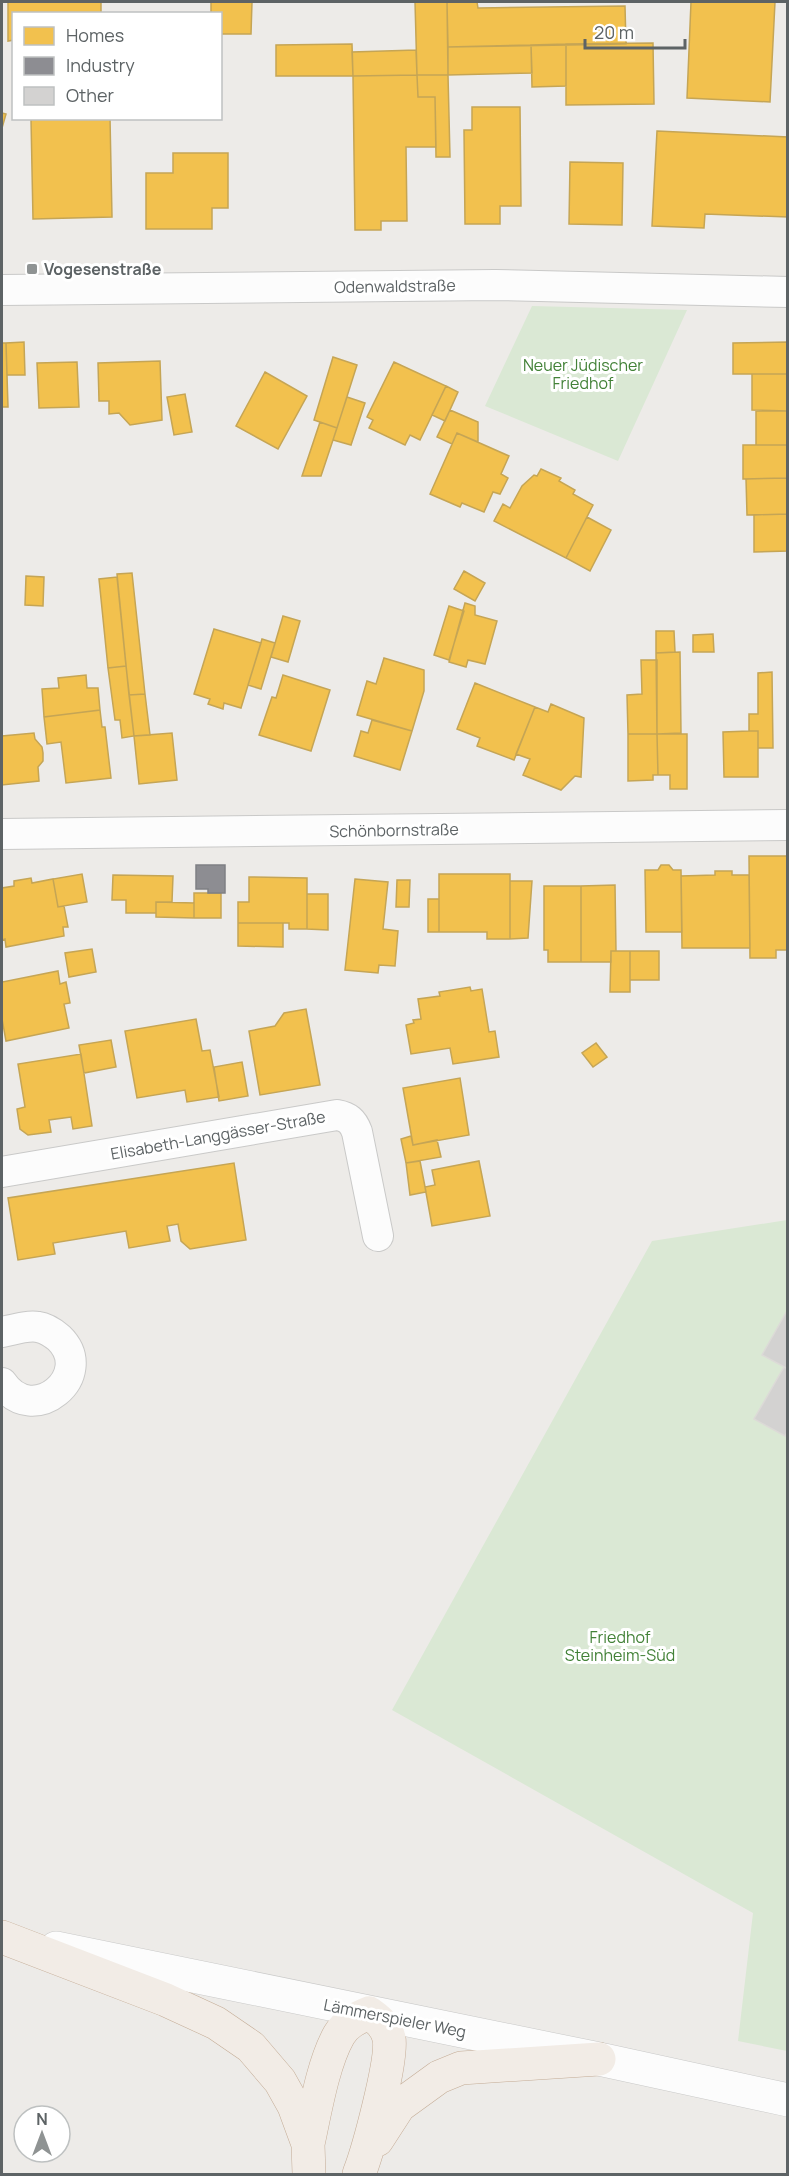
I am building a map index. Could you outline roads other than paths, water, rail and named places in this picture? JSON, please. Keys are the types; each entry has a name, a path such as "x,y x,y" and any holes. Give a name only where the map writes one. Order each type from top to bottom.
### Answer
{"highway":[{"path":"2,1937 166,2000 216,2023 251,2047 280,2081 294,2106 308,2159"},
{"path":"308,2159 325,2072 340,2034 354,2019 369,2013 383,2023 389,2039 388,2061 363,2166"},
{"path":"363,2166 399,2106 439,2077 461,2068 599,2059"}],"street":[{"name":"Odenwaldstraße","path":"2,290 495,285 788,292"},
{"name":"Schönbornstraße","path":"2,834 788,825"},
{"name":"Elisabeth-Langgässer-Straße","path":"2,1173 337,1115 346,1117 354,1123 378,1236"},
{"path":"2,1332 38,1327 53,1333 64,1343 70,1363 64,1385 51,1396 41,1400 26,1400 12,1395 2,1383"},
{"name":"Lämmerspieler Weg","path":"2,1937 788,2100"}],"place":[{"name":"Vogesenstraße","path":"32,269"}],"park label":[{"name":"Neuer Jüdischer Friedhof","path":"583,374"},
{"name":"Friedhof Steinheim-Süd","path":"620,1646"}]}
